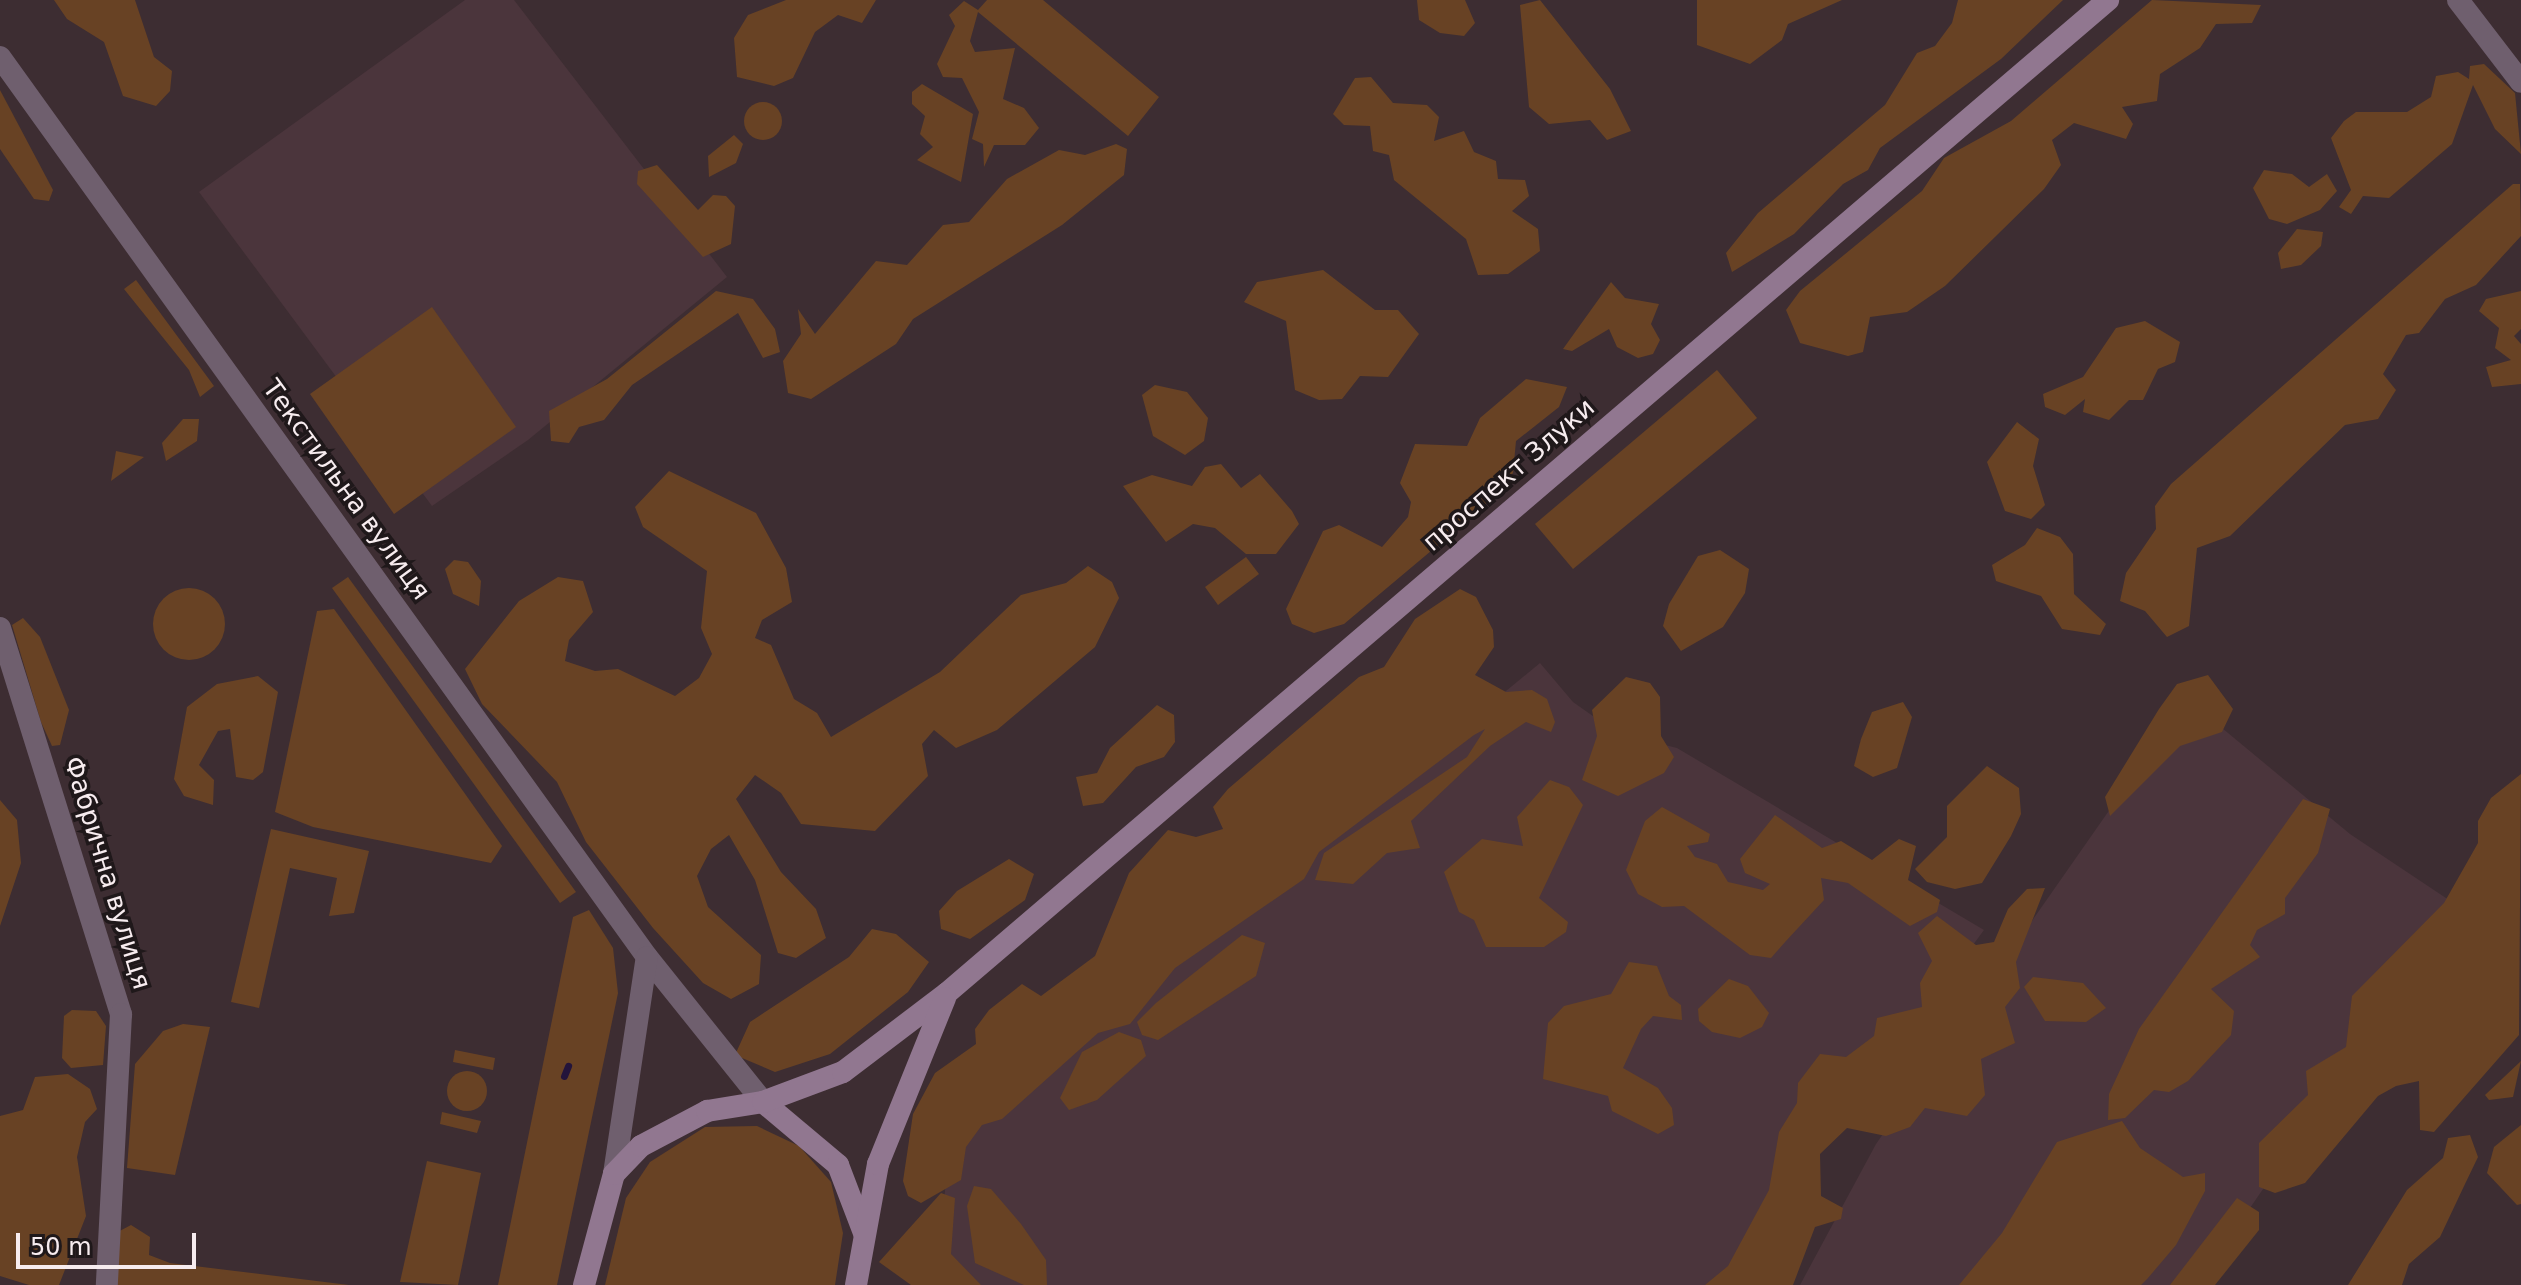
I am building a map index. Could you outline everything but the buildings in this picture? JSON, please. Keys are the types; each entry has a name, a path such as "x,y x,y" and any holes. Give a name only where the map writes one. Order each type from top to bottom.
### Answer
{"main road":[{"name":"проспект Злуки","path":"614,1174 671,1125 763,1102 843,1072 947,993 2108,0"},
{"name":"проспект Злуки","path":"856,1285 896,1108 947,993"},
{"path":"763,1102 838,1165 865,1238"},
{"path":"584,1285 614,1174"}],"street":[{"path":"2458,0 2521,82"},
{"name":"Текстильна вулиця","path":"0,57 647,957 763,1102"},
{"name":"Фабрична вулиця","path":"0,628 121,1014 107,1285"},
{"path":"614,1174 647,957"}],"shaded area":[{"path":"54,0 135,0 154,57 172,71 170,91 156,106 123,96 104,42 67,19"},
{"path":"465,0 514,0 727,277 528,440 432,506 199,192"},
{"path":"786,0 876,0 862,23 838,15 815,32 793,78 774,86 737,77 734,38 748,15"},
{"path":"987,0 1043,0 1159,97 1128,136 978,12 970,41 975,52 1015,48 1003,99 1024,108 1039,128 1025,145 994,145 984,167 983,144 972,139 979,112 962,78 943,77 937,64 955,26 949,15 964,1 978,10"},
{"path":"1417,0 1465,0 1475,23 1464,36 1440,33 1419,20"},
{"path":"1540,0 1610,89 1631,131 1607,140 1590,120 1549,124 1529,107 1520,5"},
{"path":"1697,0 1842,0 1788,24 1782,40 1750,64 1697,45"},
{"path":"1958,0 2063,0 2001,59 1880,148 1868,170 1843,184 1794,234 1732,272 1726,253 1758,213 1885,105 1917,53 1935,46 1952,23"},
{"path":"2152,0 2261,5 2252,23 2216,24 2200,48 2160,74 2157,101 2122,107 2133,124 2126,139 2074,123 2052,140 2061,165 2044,189 1945,286 1907,312 1870,317 1863,352 1848,356 1800,343 1786,310 1800,291 1922,191 1944,158 2011,121"},
{"path":"2484,64 2515,93 2521,154 2495,129 2473,85 2452,144 2389,198 2363,196 2351,214 2339,207 2351,190 2331,138 2344,121 2356,112 2407,112 2431,97 2436,76 2458,72 2469,79 2470,66"},
{"path":"1371,77 1393,103 1427,105 1439,117 1434,141 1464,131 1474,152 1496,161 1498,179 1525,180 1529,196 1512,211 1538,229 1540,251 1508,274 1478,275 1466,239 1394,180 1389,155 1373,151 1370,126 1344,125 1333,114 1355,78"},
{"path":"922,84 973,114 961,182 917,160 933,147 920,134 925,116 912,104 912,92"},
{"path":"0,90 53,190 49,201 34,199 0,149"},
{"path":"763,102 777,107 782,121 777,135 763,140 749,135 744,121 749,107"},
{"path":"734,135 743,144 736,163 709,177 708,156"},
{"path":"1116,144 1127,149 1124,175 1062,225 913,319 896,344 811,399 788,393 783,361 801,334 798,309 815,334 876,261 907,265 943,225 969,222 1007,179 1059,150 1085,155"},
{"path":"657,165 698,210 713,195 726,196 735,206 731,244 703,257 637,184 638,171"},
{"path":"2264,170 2292,174 2309,187 2327,174 2337,191 2320,210 2287,224 2269,219 2253,188"},
{"path":"2513,184 2520,184 2521,236 2476,285 2445,299 2419,333 2406,335 2383,374 2396,390 2378,419 2345,425 2230,536 2197,548 2189,626 2167,637 2145,611 2120,601 2126,573 2156,529 2155,506 2171,484"},
{"path":"2297,229 2323,232 2321,246 2301,265 2281,269 2278,253"},
{"path":"1323,270 1375,310 1398,310 1419,334 1388,377 1360,376 1342,399 1319,400 1295,390 1286,321 1244,302 1257,282"},
{"path":"136,280 214,386 200,397 189,370 124,289"},
{"path":"1611,282 1625,298 1659,304 1651,324 1660,340 1653,354 1638,358 1617,347 1609,329 1572,351 1563,349"},
{"path":"716,291 753,299 775,329 780,352 763,358 738,313 632,385 604,420 579,427 569,443 551,441 549,411 607,379"},
{"path":"2521,291 2521,329 2514,336 2521,344 2521,384 2492,387 2486,367 2511,360 2495,348 2499,328 2479,311 2486,299"},
{"path":"432,307 516,427 394,514 310,394"},
{"path":"2145,321 2180,342 2175,362 2158,369 2143,400 2129,400 2109,420 2083,412 2085,399 2065,415 2045,407 2043,394 2083,377 2116,328"},
{"path":"1717,370 1757,418 1573,569 1535,524"},
{"path":"1526,379 1567,387 1559,407 1516,441 1513,473 1481,509 1344,624 1314,633 1292,624 1286,609 1323,531 1339,525 1382,547 1408,517 1411,502 1400,483 1415,444 1467,446 1480,418"},
{"path":"1155,385 1187,392 1208,418 1204,441 1185,455 1153,436 1142,395"},
{"path":"183,419 199,419 197,441 166,461 162,443"},
{"path":"2017,422 2039,439 2033,466 2045,505 2031,519 2005,511 1987,462"},
{"path":"116,451 144,457 111,481"},
{"path":"1221,464 1241,488 1260,474 1292,511 1299,524 1276,554 1246,554 1215,528 1193,524 1166,542 1123,486 1152,475 1192,486 1205,467"},
{"path":"669,471 756,513 786,568 792,602 762,620 755,638 771,645 794,699 817,713 831,737 940,672 1021,595 1066,583 1088,566 1112,582 1119,598 1095,647 997,730 956,748 934,730 922,744 928,776 875,831 801,824 781,793 755,775 736,799 781,872 816,909 826,938 796,958 778,953 755,880 729,835 711,849 697,876 708,907 761,955 759,984 731,999 703,983 653,928 586,842 557,782 482,704 465,669 519,601 558,577 583,581 593,612 569,640 565,661 595,671 618,669 675,696 699,678 712,654 701,628 707,571 643,527 635,507"},
{"path":"2037,528 2060,537 2073,554 2074,594 2106,624 2100,635 2062,629 2041,596 1996,581 1992,565 2025,545"},
{"path":"1720,550 1749,569 1745,593 1723,627 1681,651 1663,626 1669,604 1698,556"},
{"path":"1246,557 1259,574 1218,605 1205,587"},
{"path":"454,560 468,562 481,581 479,606 453,594 445,569"},
{"path":"348,577 576,892 560,903 332,588"},
{"path":"196,588 215,598 223,610 223,638 215,650 203,658 182,660 163,650 155,638 153,617 163,598 175,590"},
{"path":"1460,589 1476,597 1493,630 1494,647 1475,675 1506,692 1532,690 1547,699 1555,722 1551,732 1526,722 1490,746 1411,821 1420,848 1387,853 1353,884 1315,880 1324,853 1467,757 1485,729 1474,735 1319,852 1304,879 1175,968 1130,1024 1098,1033 1002,1119 982,1125 966,1147 961,1180 921,1203 908,1196 903,1181 913,1114 935,1073 976,1044 975,1029 989,1010 1022,984 1041,996 1095,956 1129,873 1168,830 1196,837 1223,829 1213,807 1228,789 1359,677 1384,667 1415,619"},
{"path":"334,609 502,846 491,863 313,827 275,812 317,611"},
{"path":"23,618 40,637 69,710 60,745 52,746 41,722 12,625"},
{"path":"1540,663 1573,702 1617,733 1677,748 1984,930 1815,1160 1751,1285 938,1285 948,1150"},
{"path":"2208,675 2233,709 2222,732 2180,746 2110,816 2105,797 2159,709 2177,684"},
{"path":"258,676 278,692 263,772 253,780 236,777 230,729 218,731 199,765 214,780 213,805 184,796 174,779 187,707 217,684"},
{"path":"1626,677 1650,683 1660,697 1661,736 1674,757 1664,773 1618,796 1582,780 1597,736 1592,710"},
{"path":"2187,699 2350,834 2458,906 2197,1285 1800,1285 1876,1144"},
{"path":"1903,702 1912,717 1897,768 1873,777 1854,766 1861,739 1872,712"},
{"path":"1157,705 1174,715 1175,742 1164,757 1136,767 1103,803 1083,806 1076,777 1097,773 1110,748"},
{"path":"1987,766 2019,788 2021,814 2011,836 1982,883 1955,889 1927,882 1915,869 1947,837 1947,806"},
{"path":"2521,774 2519,1035 2434,1132 2420,1130 2419,1081 2396,1086 2378,1096 2305,1183 2275,1193 2259,1187 2259,1143 2308,1095 2306,1071 2346,1047 2352,996 2444,903 2478,843 2478,821 2491,798"},
{"path":"1550,780 1569,787 1583,805 1539,898 1568,922 1566,932 1544,947 1486,947 1474,920 1459,912 1444,872 1482,839 1523,846 1517,817"},
{"path":"2303,799 2330,809 2318,853 2285,898 2285,914 2257,930 2250,945 2260,957 2211,989 2234,1011 2231,1035 2188,1081 2169,1092 2154,1090 2125,1118 2108,1120 2109,1094 2139,1029"},
{"path":"0,800 17,820 21,863 0,926"},
{"path":"1662,807 1710,834 1708,842 1687,846 1695,857 1717,864 1728,882 1763,890 1770,884 1745,873 1740,859 1775,815 1822,848 1841,841 1872,860 1899,839 1916,846 1908,880 1940,900 1937,912 1910,926 1848,883 1821,878 1824,900 1771,958 1750,955 1684,906 1662,907 1638,894 1626,870 1645,821"},
{"path":"271,829 369,851 354,913 329,916 337,878 290,868 259,1008 231,1002"},
{"path":"1009,859 1034,874 1025,900 970,939 941,929 939,911 957,891"},
{"path":"2045,888 2016,962 2020,988 2005,1007 2015,1043 1981,1059 1985,1095 1967,1116 1925,1108 1910,1127 1886,1136 1847,1128 1820,1154 1821,1196 1843,1208 1841,1219 1815,1227 1793,1285 1705,1285 1728,1266 1769,1190 1779,1132 1797,1103 1798,1083 1820,1054 1846,1057 1874,1036 1877,1018 1922,1007 1920,983 1932,961 1918,933 1937,916 1976,945 1994,942 2008,909 2027,889"},
{"path":"589,910 613,948 618,993 557,1285 498,1285 573,917"},
{"path":"872,929 896,934 929,962 908,992 830,1054 775,1072 735,1055 750,1022 849,957"},
{"path":"1242,935 1265,943 1256,976 1158,1040 1142,1035 1137,1022 1156,1003"},
{"path":"1629,962 1657,966 1669,996 1681,1005 1682,1020 1653,1016 1641,1029 1623,1068 1658,1088 1672,1108 1674,1125 1658,1134 1612,1111 1608,1096 1543,1079 1548,1023 1564,1006 1611,994"},
{"path":"2033,977 2083,983 2106,1008 2086,1022 2045,1021 2024,987"},
{"path":"1729,979 1748,986 1769,1013 1762,1027 1740,1038 1712,1032 1699,1021 1698,1009"},
{"path":"72,1010 96,1011 106,1026 103,1065 71,1068 62,1058 64,1016"},
{"path":"183,1024 210,1027 175,1175 127,1168 135,1064 163,1031"},
{"path":"1119,1032 1141,1040 1146,1056 1097,1100 1069,1110 1060,1098 1082,1052"},
{"path":"455,1050 495,1058 493,1070 453,1062"},
{"path":"2521,1061 2513,1097 2489,1100 2485,1095"},
{"path":"467,1071 481,1077 487,1091 481,1105 467,1111 453,1105 447,1091 453,1077"},
{"path":"68,1074 90,1089 97,1109 85,1122 77,1157 86,1216 59,1285 29,1285 0,1276 0,1116 23,1110 35,1077"},
{"path":"442,1112 481,1121 477,1133 440,1124"},
{"path":"2122,1121 2140,1148 2183,1177 2205,1173 2205,1191 2176,1245 2148,1278 2141,1285 1959,1285 2002,1233 2057,1142"},
{"path":"2521,1125 2521,1204 2517,1205 2487,1173 2494,1147"},
{"path":"757,1126 799,1146 831,1182 843,1233 835,1285 605,1285 626,1198 650,1162 705,1127"},
{"path":"2470,1135 2478,1157 2440,1237 2409,1264 2402,1285 2348,1285 2407,1190 2443,1158 2448,1138"},
{"path":"427,1161 481,1173 458,1285 400,1282"},
{"path":"974,1186 991,1189 1021,1224 1046,1260 1047,1285 1024,1285 975,1263 967,1206"},
{"path":"941,1193 955,1198 951,1254 981,1285 911,1285 879,1262"},
{"path":"2237,1198 2259,1212 2259,1230 2215,1285 2170,1285"},
{"path":"131,1225 150,1237 149,1255 170,1263 349,1285 112,1285 112,1235"}],"waterway":[{"path":"564,1076 568,1066"}]}
